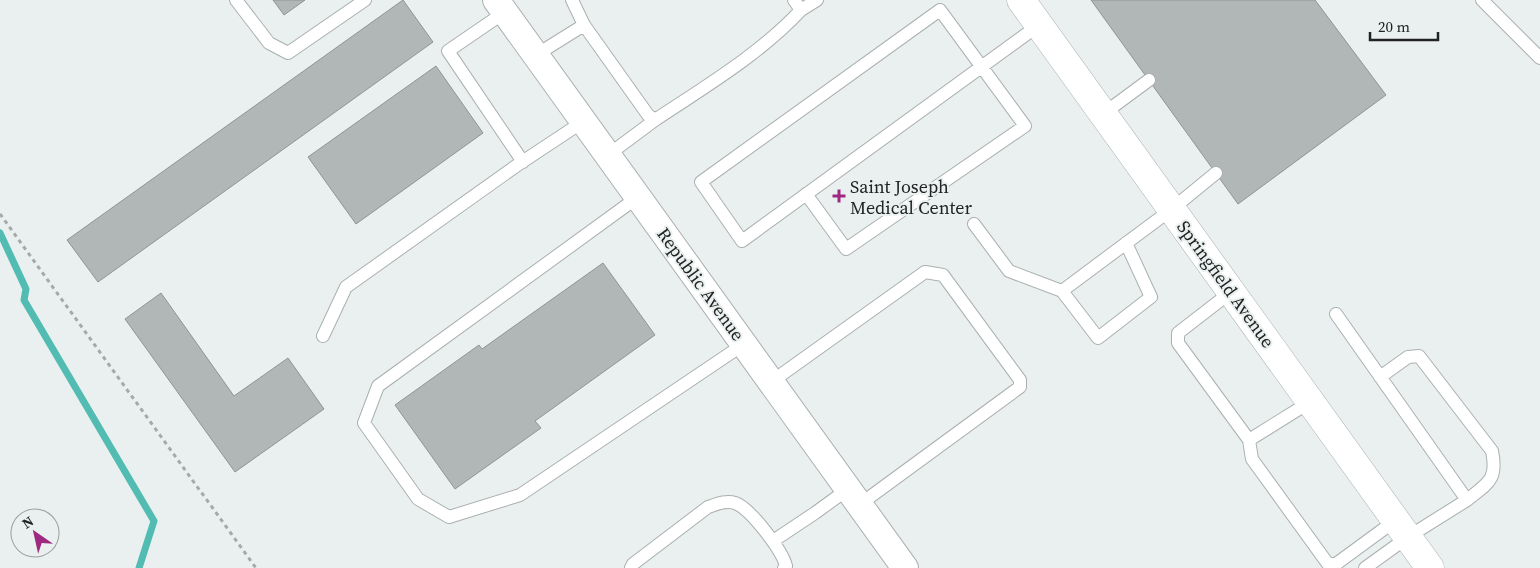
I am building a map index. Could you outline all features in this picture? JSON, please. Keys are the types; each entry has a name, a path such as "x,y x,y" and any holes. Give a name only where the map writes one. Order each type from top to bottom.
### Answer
{"street":[{"name":"Springfield Avenue","path":"1021,0 1430,568"},
{"name":"Republic Avenue","path":"500,6 905,568"}],"lane":[{"path":"236,0 269,43 288,53 365,0"},
{"path":"572,0 584,25 648,116 656,120"},
{"path":"608,155 782,31 798,5 817,0"},
{"path":"1482,0 1540,58"},
{"path":"500,6 448,51 523,162"},
{"path":"806,194 846,249 1026,126 981,67 940,10 701,182 742,241 806,194 981,67 1038,25"},
{"path":"536,55 584,25"},
{"path":"1103,114 1149,80"},
{"path":"322,336 346,287 584,121"},
{"path":"1062,291 1172,209 1216,173"},
{"path":"638,197 378,386 364,423 418,499 449,517 520,495 744,344"},
{"path":"974,224 1009,271 1062,291 1098,338 1151,297 1126,243"},
{"path":"771,382 925,272 943,275 1020,380 1020,387 854,497 815,513 773,541"},
{"path":"1231,292 1178,334 1178,343 1249,440 1252,459 1328,564 1336,564 1402,529 1467,500 1489,482 1495,466 1492,451 1419,356 1408,357 1380,377"},
{"path":"1336,314 1467,500"},
{"path":"1249,440 1310,402"},
{"path":"631,568 632,564 708,507 722,502 736,503 756,520 773,541 784,560 786,566 784,568"},
{"path":"1365,568 1402,529"}],"path":[{"path":"0,214 256,568"}],"building":[{"path":"273,0 305,0 284,15"},
{"path":"403,0 433,42 98,282 67,240"},
{"path":"1091,0 1315,0 1386,95 1238,204"},
{"path":"436,66 483,133 356,224 308,157"},
{"path":"603,263 655,335 535,421 541,428 455,489 395,405 479,345 482,349"},
{"path":"161,293 234,396 288,358 324,409 235,472 125,319"}],"waterway":[{"path":"0,233 26,289 24,300 154,521 139,568"}],"place":[{"name":"Saint Joseph Medical Center","path":"839,196"}]}
